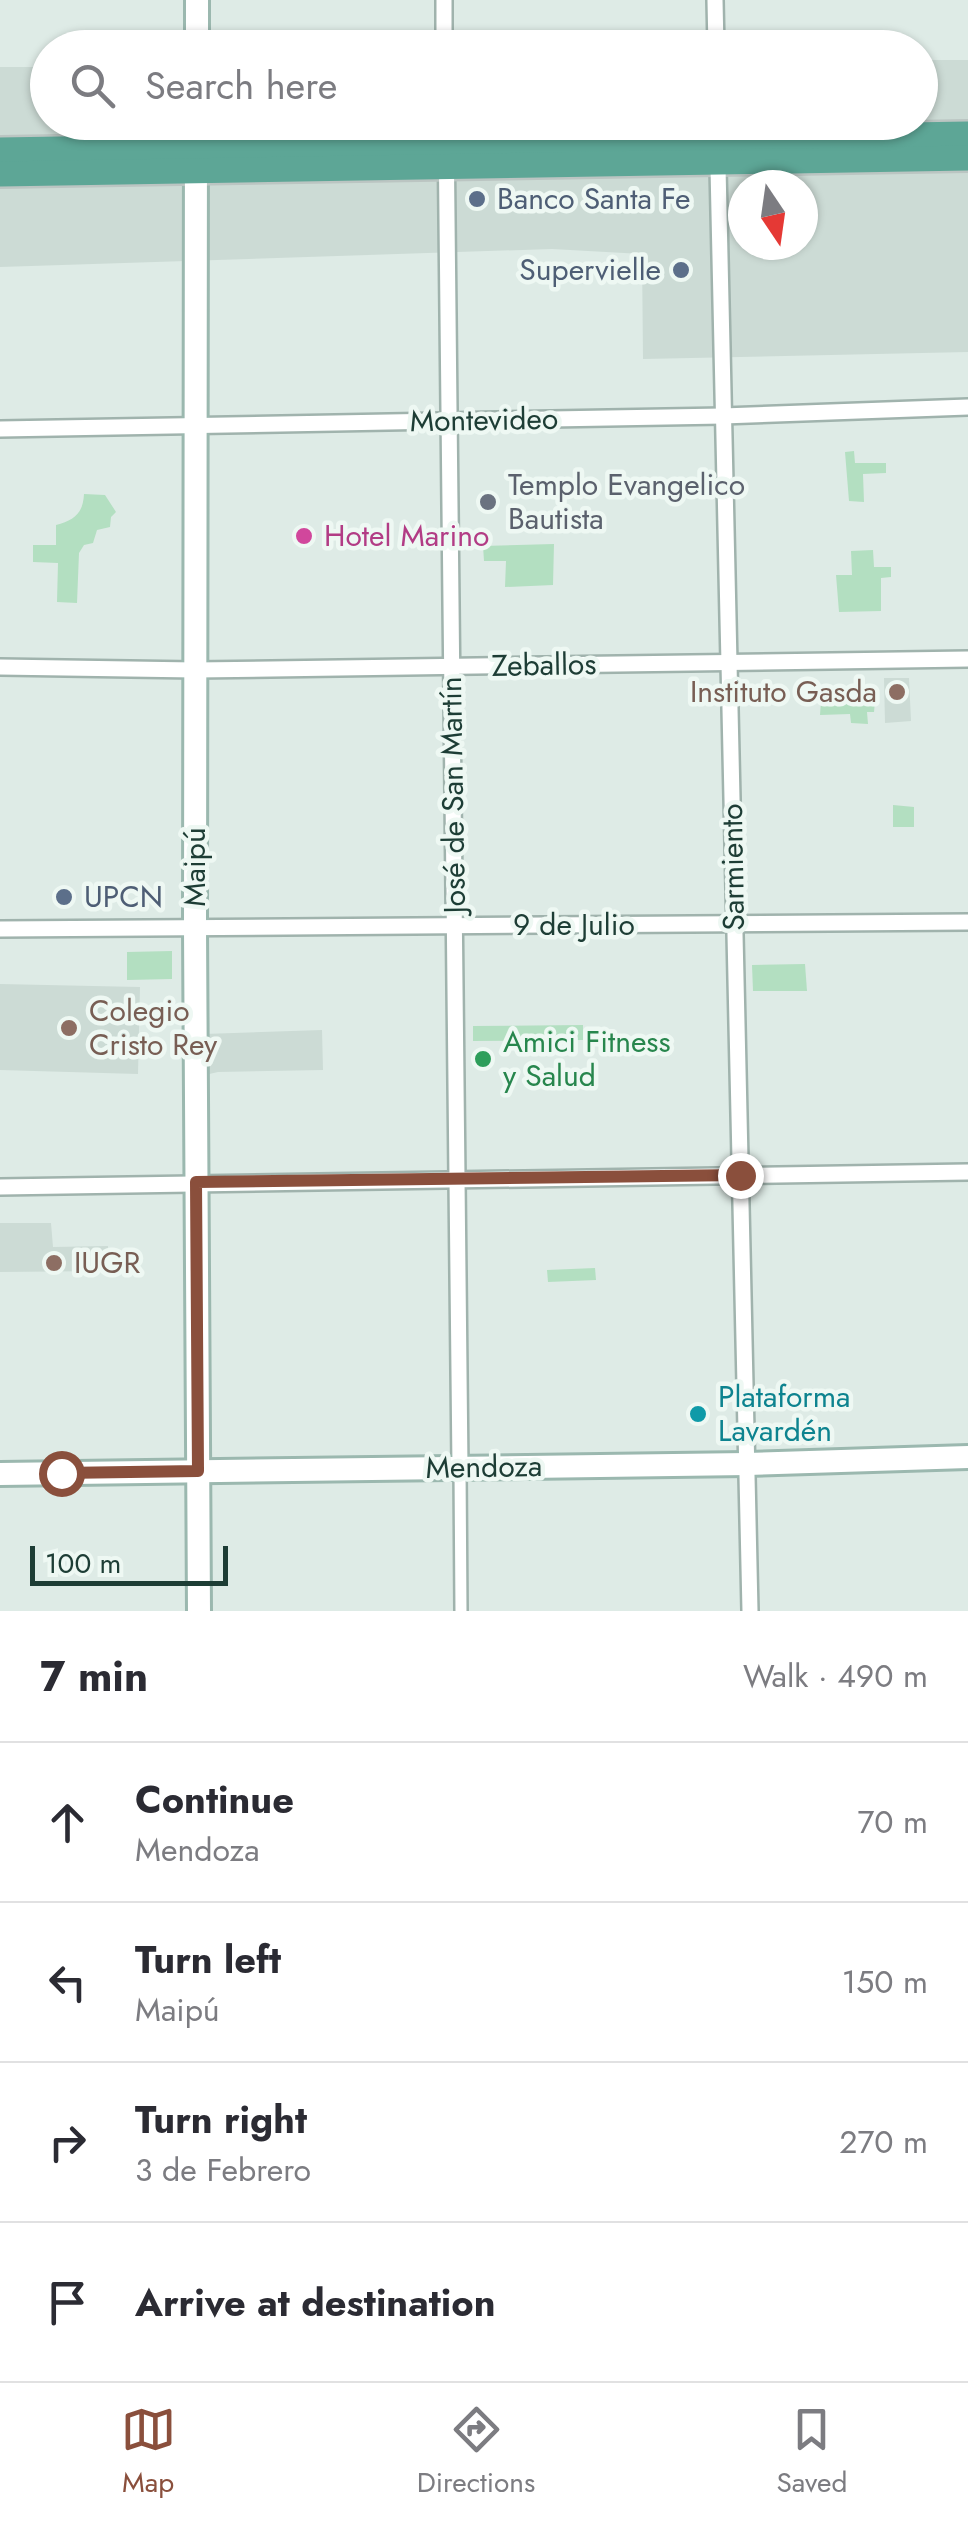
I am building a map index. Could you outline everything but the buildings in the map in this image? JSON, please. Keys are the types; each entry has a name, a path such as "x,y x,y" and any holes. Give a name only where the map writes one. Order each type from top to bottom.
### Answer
{"main road":[{"path":"196,30 197,0"},
{"path":"938,135 968,134"},
{"path":"0,150 753,140"},
{"path":"717,141 968,158"},
{"path":"0,174 197,147"},
{"name":"Maipú","path":"197,147 195,928 199,1611"},
{"name":"Mendoza","path":"0,1474 747,1464 968,1457"}],"street":[{"path":"444,0 444,30"},
{"path":"715,0 716,30"},
{"name":"Sarmiento","path":"717,141 750,1611"},
{"name":"José de San Martín","path":"446,144 460,1468"},
{"name":"Montevideo","path":"0,430 968,408"},
{"name":"Zeballos","path":"0,667 195,670 968,659"},
{"name":"9 de Julio","path":"0,930 968,922"},
{"path":"0,1187 968,1172"},
{"path":"460,1468 461,1611"}],"shaded area":[{"path":"938,60 968,60 968,352 643,359 642,254 552,249 0,267 0,67 30,67 30,140 938,140"},
{"name":"Instituto Gasda","path":"884,678 909,678 911,721 885,723"},
{"name":"Colegio Cristo Rey","path":"0,984 140,987 138,1074 0,1070"},
{"path":"322,1030 323,1070 205,1075 204,1034"},
{"name":"IUGR","path":"0,1223 51,1223 53,1247 108,1246 107,1271 0,1272"}],"green space":[{"path":"854,451 855,463 886,463 886,473 863,474 864,502 849,501 845,452"},
{"path":"84,494 105,495 116,512 110,527 97,530 93,543 84,545 79,553 77,603 57,602 58,563 33,562 33,545 56,545 56,525 76,515"},
{"path":"554,544 553,585 505,587 506,561 484,561 483,546"},
{"path":"873,550 874,567 891,567 891,577 881,578 881,611 839,612 836,575 852,575 851,551"},
{"path":"821,701 875,701 874,712 867,712 868,724 851,723 850,714 820,715"},
{"path":"893,805 914,807 914,827 893,827"},
{"path":"172,951 172,979 127,980 127,952"},
{"path":"805,964 807,991 753,991 752,965"},
{"path":"583,1025 583,1040 473,1041 473,1026"},
{"path":"595,1268 596,1280 548,1282 547,1270"}],"place":[{"name":"Banco Santa Fe","path":"477,199"},
{"name":"Supervielle","path":"681,270"},
{"name":"Templo Evangelico Bautista","path":"488,502"},
{"name":"Hotel Marino","path":"304,536"},
{"name":"Instituto Gasda","path":"897,692"},
{"name":"UPCN","path":"64,897"},
{"name":"Colegio Cristo Rey","path":"69,1028"},
{"name":"Amici Fitness y Salud","path":"483,1059"},
{"name":"IUGR","path":"54,1263"},
{"name":"Plataforma Lavardén","path":"698,1414"}],"route":[{"path":"61,1473 198,1471 196,1182 740,1175"}]}
